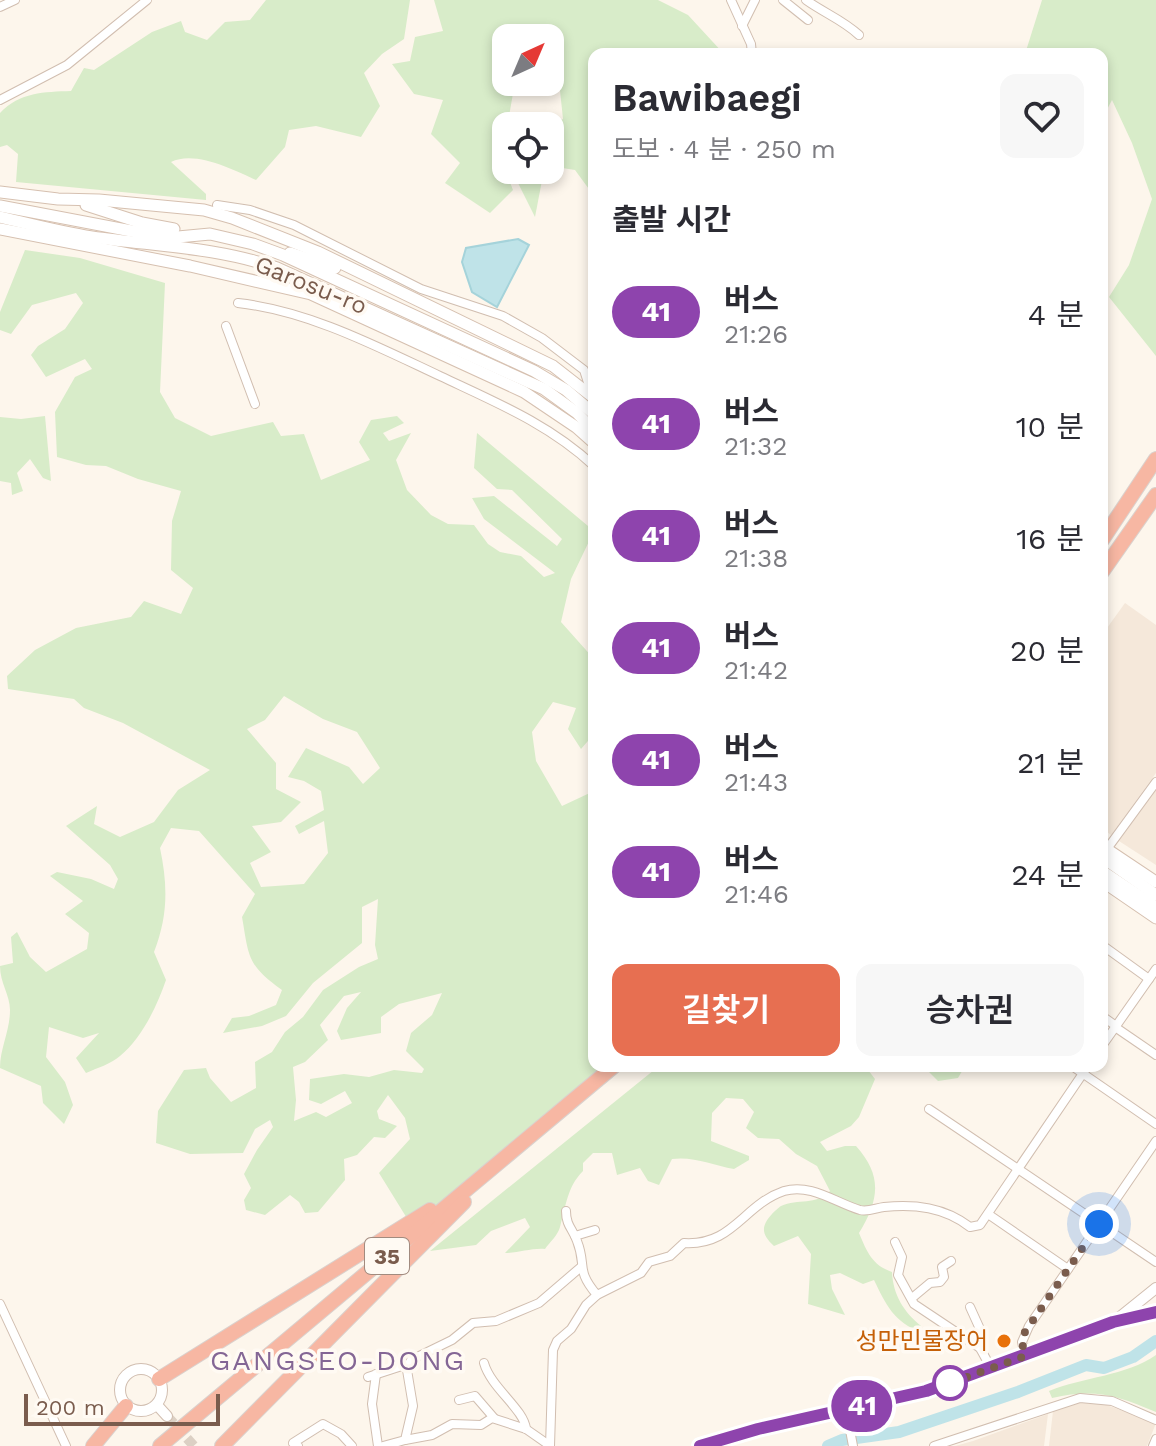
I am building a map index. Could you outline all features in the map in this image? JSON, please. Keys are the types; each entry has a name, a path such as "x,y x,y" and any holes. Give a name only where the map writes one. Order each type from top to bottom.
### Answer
{"highway":[{"path":"1108,531 1156,459"},
{"path":"1108,563 1156,495"},
{"name":"35","path":"174,1446 607,1072"},
{"name":"35","path":"160,1446 618,1072"},
{"path":"159,1379 432,1209 464,1196"},
{"path":"222,1446 464,1196"},
{"path":"93,1446 126,1406"}],"main road":[{"name":"Garosu-ro","path":"0,192 204,210 232,218 318,252 553,366 588,393"},
{"path":"58,199 107,210 142,223 210,234"},
{"name":"Garosu-ro","path":"0,206 142,233 178,237 210,234 253,244 534,371 566,390 588,409"},
{"name":"Garosu-ro","path":"0,217 90,237 195,248 251,259 277,268 530,381 562,401 588,425"},
{"name":"Garosu-ro","path":"0,229 190,266 311,294 524,392 588,438"},
{"path":"253,244 317,261 379,287 402,293"},
{"path":"1108,853 1156,882"},
{"path":"1108,854 1156,895"},
{"path":"1108,875 1156,907"},
{"path":"1108,885 1156,918"}],"street":[{"path":"0,7 15,0"},
{"path":"0,100 67,65 147,0"},
{"path":"731,0 751,48"},
{"path":"742,26 755,0"},
{"path":"783,0 808,20"},
{"path":"806,0 832,19 843,20 859,35"},
{"path":"217,205 250,210 294,225 421,289 503,316 542,338 584,370 588,382"},
{"path":"238,303 284,310 495,400 552,433 588,461"},
{"path":"226,326 255,404"},
{"path":"1108,846 1156,782"},
{"path":"1108,949 1151,981"},
{"path":"1108,1038 1151,981 1156,969"},
{"path":"1108,1021 1156,1055"},
{"path":"550,1446 553,1350 557,1341 571,1329 586,1305 597,1295 641,1273 649,1262 670,1256 684,1243 693,1244 728,1233 753,1207 789,1190 817,1193 864,1211 919,1205 952,1215 975,1228 988,1214 1085,1072"},
{"path":"1088,1072 1156,1124"},
{"path":"929,1109 1156,1262"},
{"path":"1025,1356 1023,1335 1156,1141"},
{"path":"566,1211 567,1227 575,1236 586,1281 597,1295"},
{"path":"988,1214 1068,1269"},
{"path":"575,1236 595,1230"},
{"path":"895,1242 902,1257 898,1275 914,1304 980,1348 991,1368"},
{"path":"912,1298 930,1283 940,1282 944,1277 942,1267 951,1261"},
{"path":"494,1418 481,1425 452,1424 432,1435 380,1446 372,1404 372,1375 408,1364 423,1352 452,1340 473,1323 496,1321 539,1303 581,1267"},
{"path":"1113,1322 1156,1288"},
{"path":"0,1304 66,1446"},
{"path":"970,1307 980,1329 980,1348"},
{"path":"700,1446 758,1429 926,1391 1113,1322 1156,1312"},
{"path":"484,1363 491,1382 524,1420 526,1429"},
{"path":"405,1440 413,1406 408,1364"},
{"path":"148,1370 159,1379 162,1392 157,1405 145,1412 126,1406 120,1386 127,1373 148,1370"},
{"path":"459,1400 475,1396 494,1418 526,1429 550,1446"},
{"path":"934,1446 1080,1398 1112,1401 1156,1420"},
{"path":"157,1405 167,1416"},
{"path":"846,1409 853,1446"},
{"path":"298,1446 293,1443 323,1424 341,1434 352,1446"},
{"path":"1153,1446 1156,1439"}],"shaded area":[{"path":"1125,603 1156,625 1156,773 1111,835 1108,833 1108,627"},
{"path":"1156,790 1156,865 1119,841"},
{"path":"1080,1403 1104,1404 1156,1423 1147,1446 1049,1446 1053,1411"},
{"path":"1048,1414 1044,1446 955,1446 973,1441"}],"green space":[{"path":"266,0 410,0 404,39 382,54 364,73 380,106 361,137 316,126 289,130 285,147 256,180 203,160 191,158 171,162 206,194 206,200 16,182 18,154 7,145 0,147 0,113 8,106 33,94 71,91 84,68 94,70 152,32 181,21 185,32 207,40 225,22 250,20"},
{"path":"434,0 658,0 688,15 718,48 588,48 588,188 575,170 564,168 564,112 561,96 564,96 564,24 492,24 492,96 513,96 510,112 492,112 492,184 511,184 513,190 490,213 445,183 460,163 431,134 443,100 414,94 392,64 410,61 415,37 443,31"},
{"path":"1042,0 1156,0 1156,356 1109,297 1129,265 1152,199 1132,143 1112,100 1108,108 1108,48 1027,48"},
{"path":"518,184 541,184 535,217"},
{"path":"25,250 80,258 165,283 160,392 175,418 211,436 273,422 281,436 304,434 321,480 370,460 359,442 371,420 397,416 404,423 383,433 389,441 411,433 396,460 407,490 431,515 448,524 474,525 488,544 500,552 521,556 544,577 555,573 484,519 472,498 494,496 557,546 562,539 512,490 497,489 474,468 477,433 588,526 588,544 571,579 561,622 588,652 588,741 581,749 568,729 576,708 553,702 532,732 536,761 562,806 588,794 588,1072 600,1072 413,1228 379,1173 410,1139 405,1118 388,1095 377,1111 379,1119 397,1126 385,1138 374,1137 357,1155 344,1159 345,1180 318,1212 305,1213 299,1202 290,1195 265,1215 246,1210 244,1200 251,1188 244,1174 273,1127 270,1120 255,1129 243,1153 190,1154 156,1143 158,1111 184,1070 206,1068 210,1078 231,1102 256,1088 255,1062 272,1052 285,1032 303,1017 323,990 378,959 375,945 378,899 362,907 362,943 313,983 286,1016 262,1026 223,1033 232,1018 249,1016 276,1005 282,990 262,974 249,951 242,917 255,894 199,831 171,828 160,848 165,901 154,952 166,980 142,1031 116,1059 86,1073 76,1058 99,1033 83,1038 49,1027 46,1057 65,1082 73,1105 64,1124 43,1103 41,1086 0,1068 10,1010 0,966 13,963 11,937 17,932 30,957 46,972 87,949 89,933 65,914 83,901 50,876 57,872 91,879 114,889 118,879 110,865 66,826 97,806 94,824 120,837 154,822 178,790 210,770 123,723 84,708 74,699 8,689 7,676 35,650 76,628 131,617 144,601 181,614 193,588 171,570 172,521 181,491 106,466 86,465 57,457 55,412 75,377 92,369 85,359 46,377 31,355 38,346 65,329 83,303 76,293 32,305 11,334 0,330 0,312","holes":["284,696 323,719 357,732 380,768 363,784 349,767 306,748 288,777 304,781 321,791 324,810 295,826 299,834 324,821 328,853 304,884 261,887 250,863 271,852 252,826 281,822 301,802 276,789 276,763 247,729 265,720","361,992 347,1008 337,1031 341,1040 381,1033 381,1017 399,1004 442,993 432,1015 411,1033 406,1051 424,1069 422,1073 394,1070 369,1077 344,1074 310,1079 309,1100 321,1104 345,1091 352,1103 326,1117 316,1112 294,1121 293,1067 305,1062 328,1040 320,1025 344,996"]},
{"path":"45,416 51,481 43,478 30,459 17,473 23,491 12,495 11,483 0,481 0,417 21,419"},
{"path":"652,1072 870,1072 875,1079 859,1117 851,1126 820,1142 827,1151 856,1146 871,1168 874,1199 859,1233 875,1262 892,1272 897,1296 909,1315 921,1326 921,1332 892,1312 874,1280 863,1284 840,1273 830,1275 832,1289 845,1315 808,1304 811,1254 798,1236 774,1246 767,1238 764,1227 781,1206 819,1199 830,1191 817,1166 779,1139 758,1138 746,1128 754,1112 743,1099 726,1098 712,1113 711,1141 749,1156 749,1160 734,1169 695,1160 672,1159 659,1185 648,1181 640,1168 617,1175 612,1153 593,1153 583,1163 583,1171 568,1197 559,1230 545,1249 505,1253 530,1227 525,1218 491,1231 476,1245 430,1251"},
{"path":"929,1072 962,1072 958,1078 938,1081"},
{"path":"1156,1355 1156,1412 1105,1395 1052,1398 1049,1391 1131,1368"}],"water":[{"path":"518,239 529,245 497,307 472,292 462,262 466,248"}],"waterway":[{"path":"828,1446 842,1440 899,1432 1018,1392 1086,1365 1104,1368 1133,1357 1156,1341"}],"tunnel":[{"path":"167,1416 194,1446"}],"bus line":[{"name":"41","path":"700,1446 758,1429 926,1391 1113,1322 1156,1312"}],"place":[{"name":"성만민물장어","path":"1004,1341"}],"district":[{"name":"GANGSEO-DONG","path":"338,1360"}],"route":[{"path":"950,1383 945,1385 1025,1356 1023,1335 1099,1224"}]}
